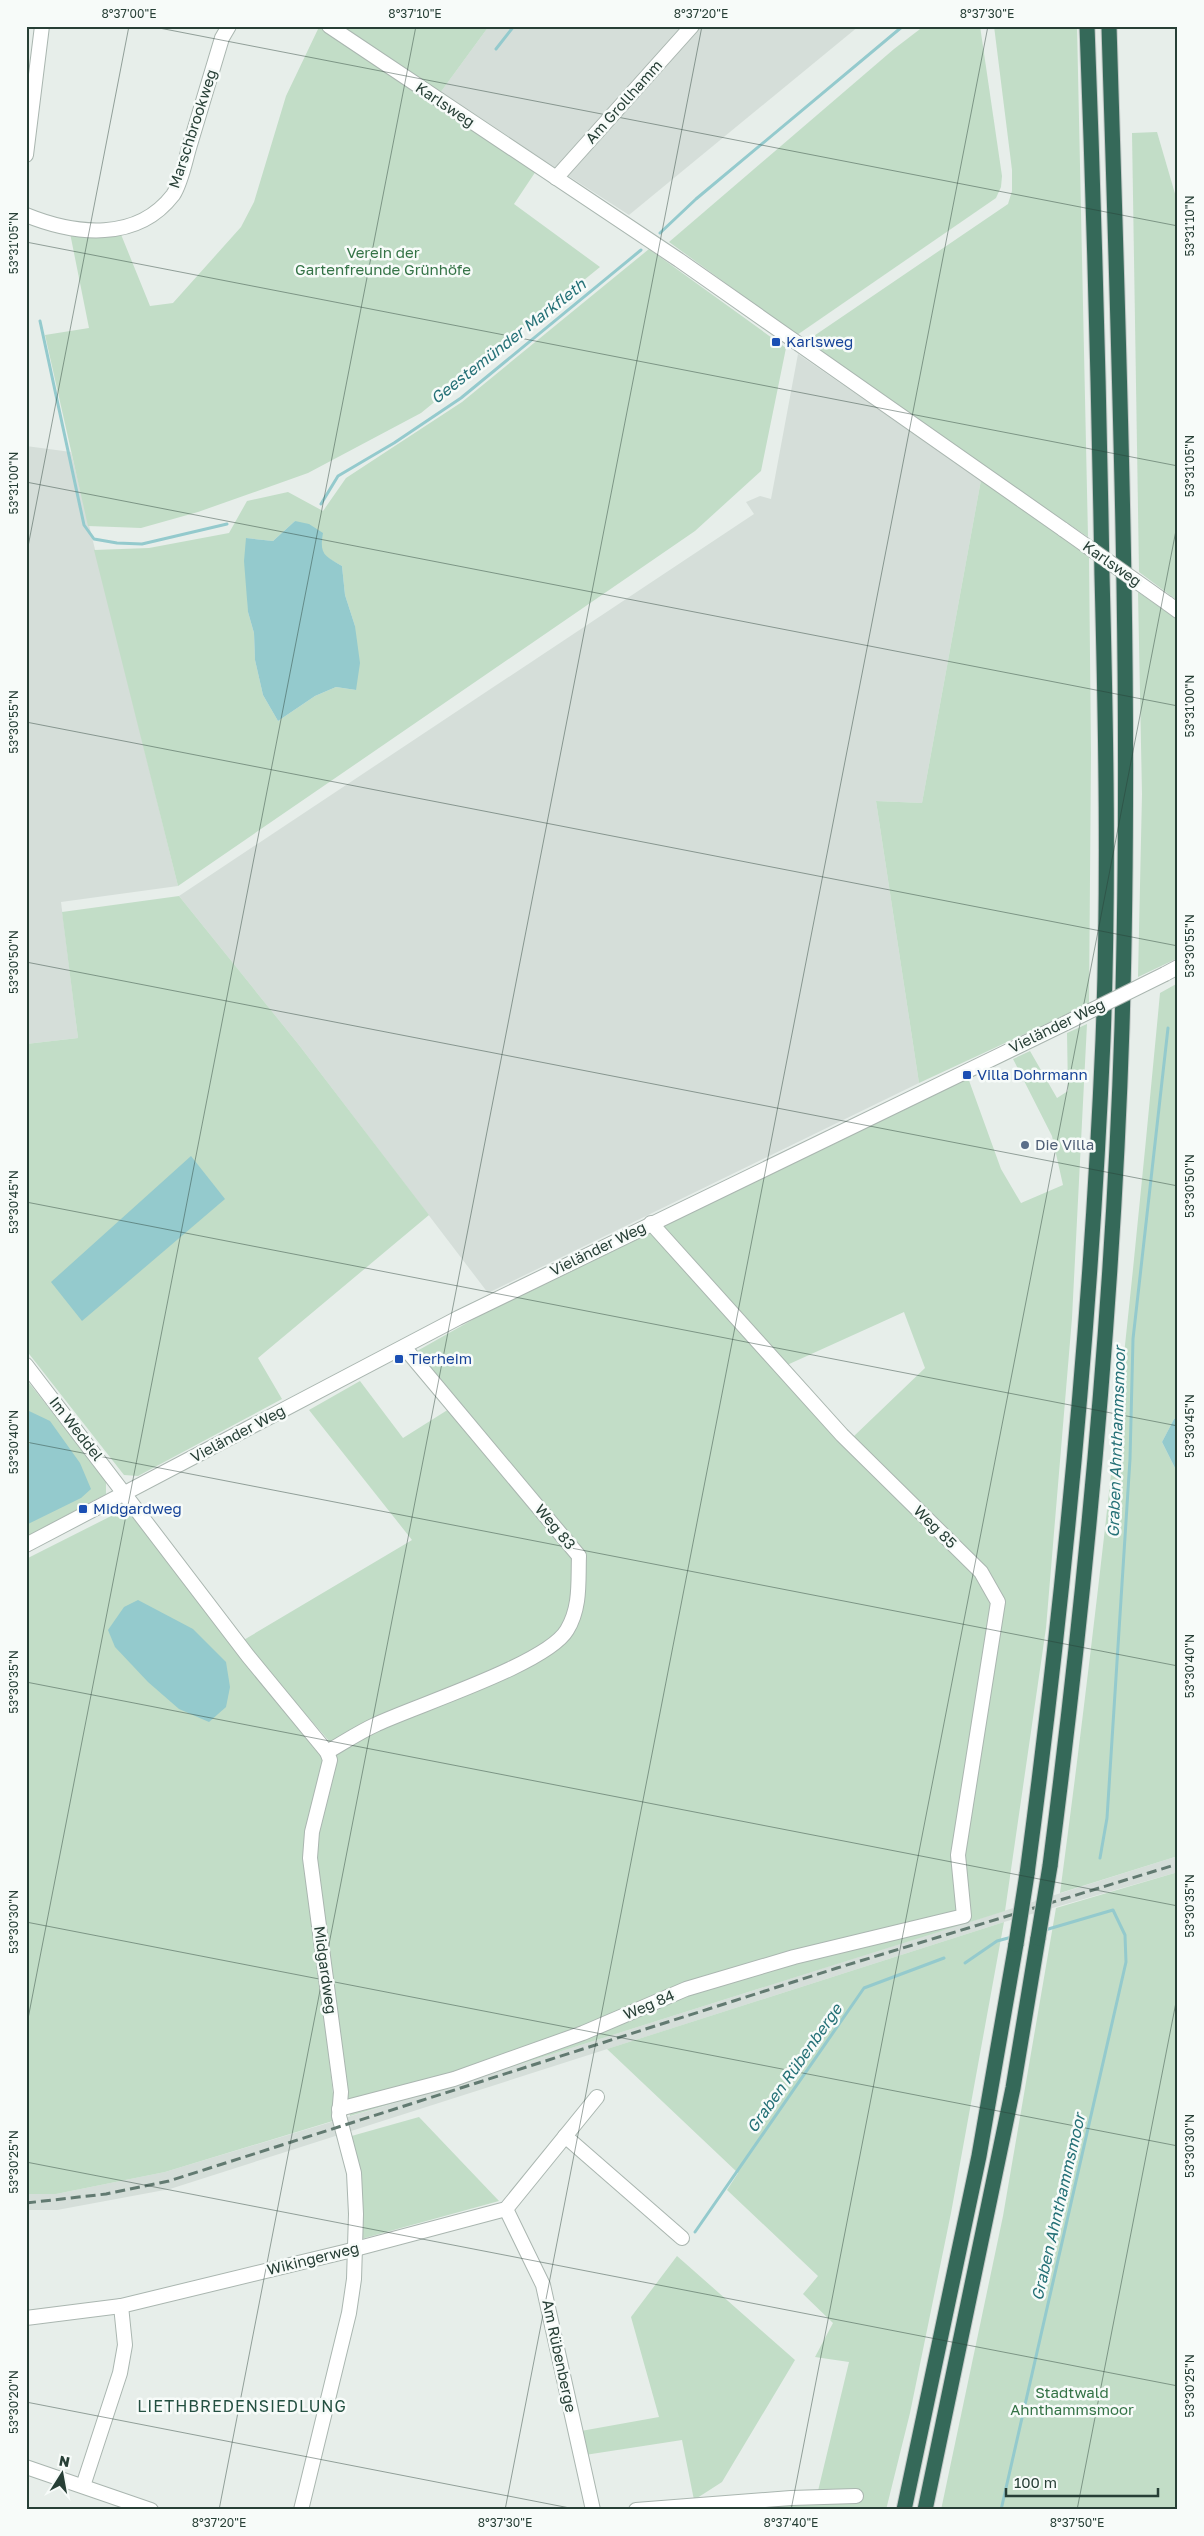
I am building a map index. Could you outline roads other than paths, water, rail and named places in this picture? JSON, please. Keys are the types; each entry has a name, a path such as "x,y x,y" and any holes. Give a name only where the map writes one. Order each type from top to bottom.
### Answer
{"highway":[{"path":"904,2510 979,2156 1027,1874 1046,1731 1072,1491 1091,1251 1103,1036 1107,792 1094,219 1087,26"},
{"path":"925,2510 1011,2098 1050,1866 1067,1732 1097,1441 1116,1169 1122,1026 1126,785 1124,529 1109,26"}],"street":[{"path":"26,155 42,26"},
{"name":"Marschbrookweg","path":"26,215 70,230 114,230 147,220 174,194 222,38 229,26"},
{"name":"Karlsweg","path":"329,26 679,260 1172,607"},
{"name":"Am Grollhamm","path":"556,178 692,26"},
{"name":"Vieländer Weg","path":"26,1546 404,1346 651,1223 1178,967"},
{"name":"Weg 85","path":"651,1223 842,1435 981,1572 998,1602 958,1855 964,1916"},
{"name":"Weg 83","path":"327,1752 375,1724 541,1654 567,1631 578,1604 579,1556 404,1346"},
{"name":"Im Weddel","path":"26,1365 126,1494"},
{"path":"126,1494 248,1656 327,1752"},
{"name":"Midgardweg","path":"300,2510 349,2312 355,2249 354,2173 341,2127 339,2109 341,2092 310,1858 312,1832 330,1760 327,1752"},
{"name":"Weg 84","path":"339,2109 454,2078 583,2033 686,1989 794,1957 964,1916"},
{"path":"506,2209 597,2097"},
{"path":"565,2136 682,2238"},
{"name":"Wikingerweg","path":"26,2318 121,2306 355,2249 506,2209"},
{"name":"Am Rübenberge","path":"506,2209 543,2286 593,2510"},
{"path":"83,2486 120,2373 125,2345 121,2306"},
{"path":"26,2467 151,2510"},
{"path":"636,2510 791,2498 856,2496"}],"water":[{"path":"295,521 309,524 323,533 322,546 325,554 342,566 345,595 355,626 360,663 356,690 336,687 315,696 278,721 263,695 255,660 254,633 248,612 244,561 246,538 273,541"},
{"path":"191,1156 225,1199 82,1321 51,1282"},
{"path":"29,1411 50,1421 80,1463 91,1489 81,1498 26,1525 26,1448 30,1443 26,1431 26,1423"},
{"path":"1178,1417 1178,1474 1162,1442 1174,1419"},
{"path":"138,1600 193,1629 226,1662 230,1687 226,1707 209,1722 179,1709 148,1682 115,1647 108,1630 124,1607"}],"waterway":[{"path":"496,49 514,26"},
{"name":"Geestemünder Markfleth","path":"660,233 696,199 903,26"},
{"name":"Geestemünder Markfleth","path":"321,504 338,476 394,443 461,398 641,250"},
{"path":"40,321 84,525 94,539 117,543 142,544 227,524"},
{"name":"Graben Ahnthammsmoor","path":"1100,1858 1107,1818 1130,1459 1133,1339 1168,1028"},
{"name":"Graben Ahnthammsmoor","path":"1001,2510 1126,1962 1125,1935 1113,1910 1045,1930"},
{"name":"Graben Rübenberge","path":"965,1963 997,1941 1012,1937"},
{"name":"Graben Rübenberge","path":"695,2232 864,1988 944,1958"}],"railway":[{"path":"26,2203 106,2194 169,2181 837,1968 1178,1864"}],"place":[{"name":"Karlsweg","path":"776,342"},
{"name":"Villa Dohrmann","path":"967,1075"},
{"name":"Die Villa","path":"1025,1145"},
{"name":"Tierheim","path":"399,1359"},
{"name":"Midgardweg","path":"83,1509"}],"district":[{"name":"LIETHBREDENSIEDLUNG","path":"242,2406"}],"park label":[{"name":"Verein der Gartenfreunde Grünhöfe","path":"383,262"},
{"name":"Stadtwald Ahnthammsmoor","path":"1072,2402"}]}
